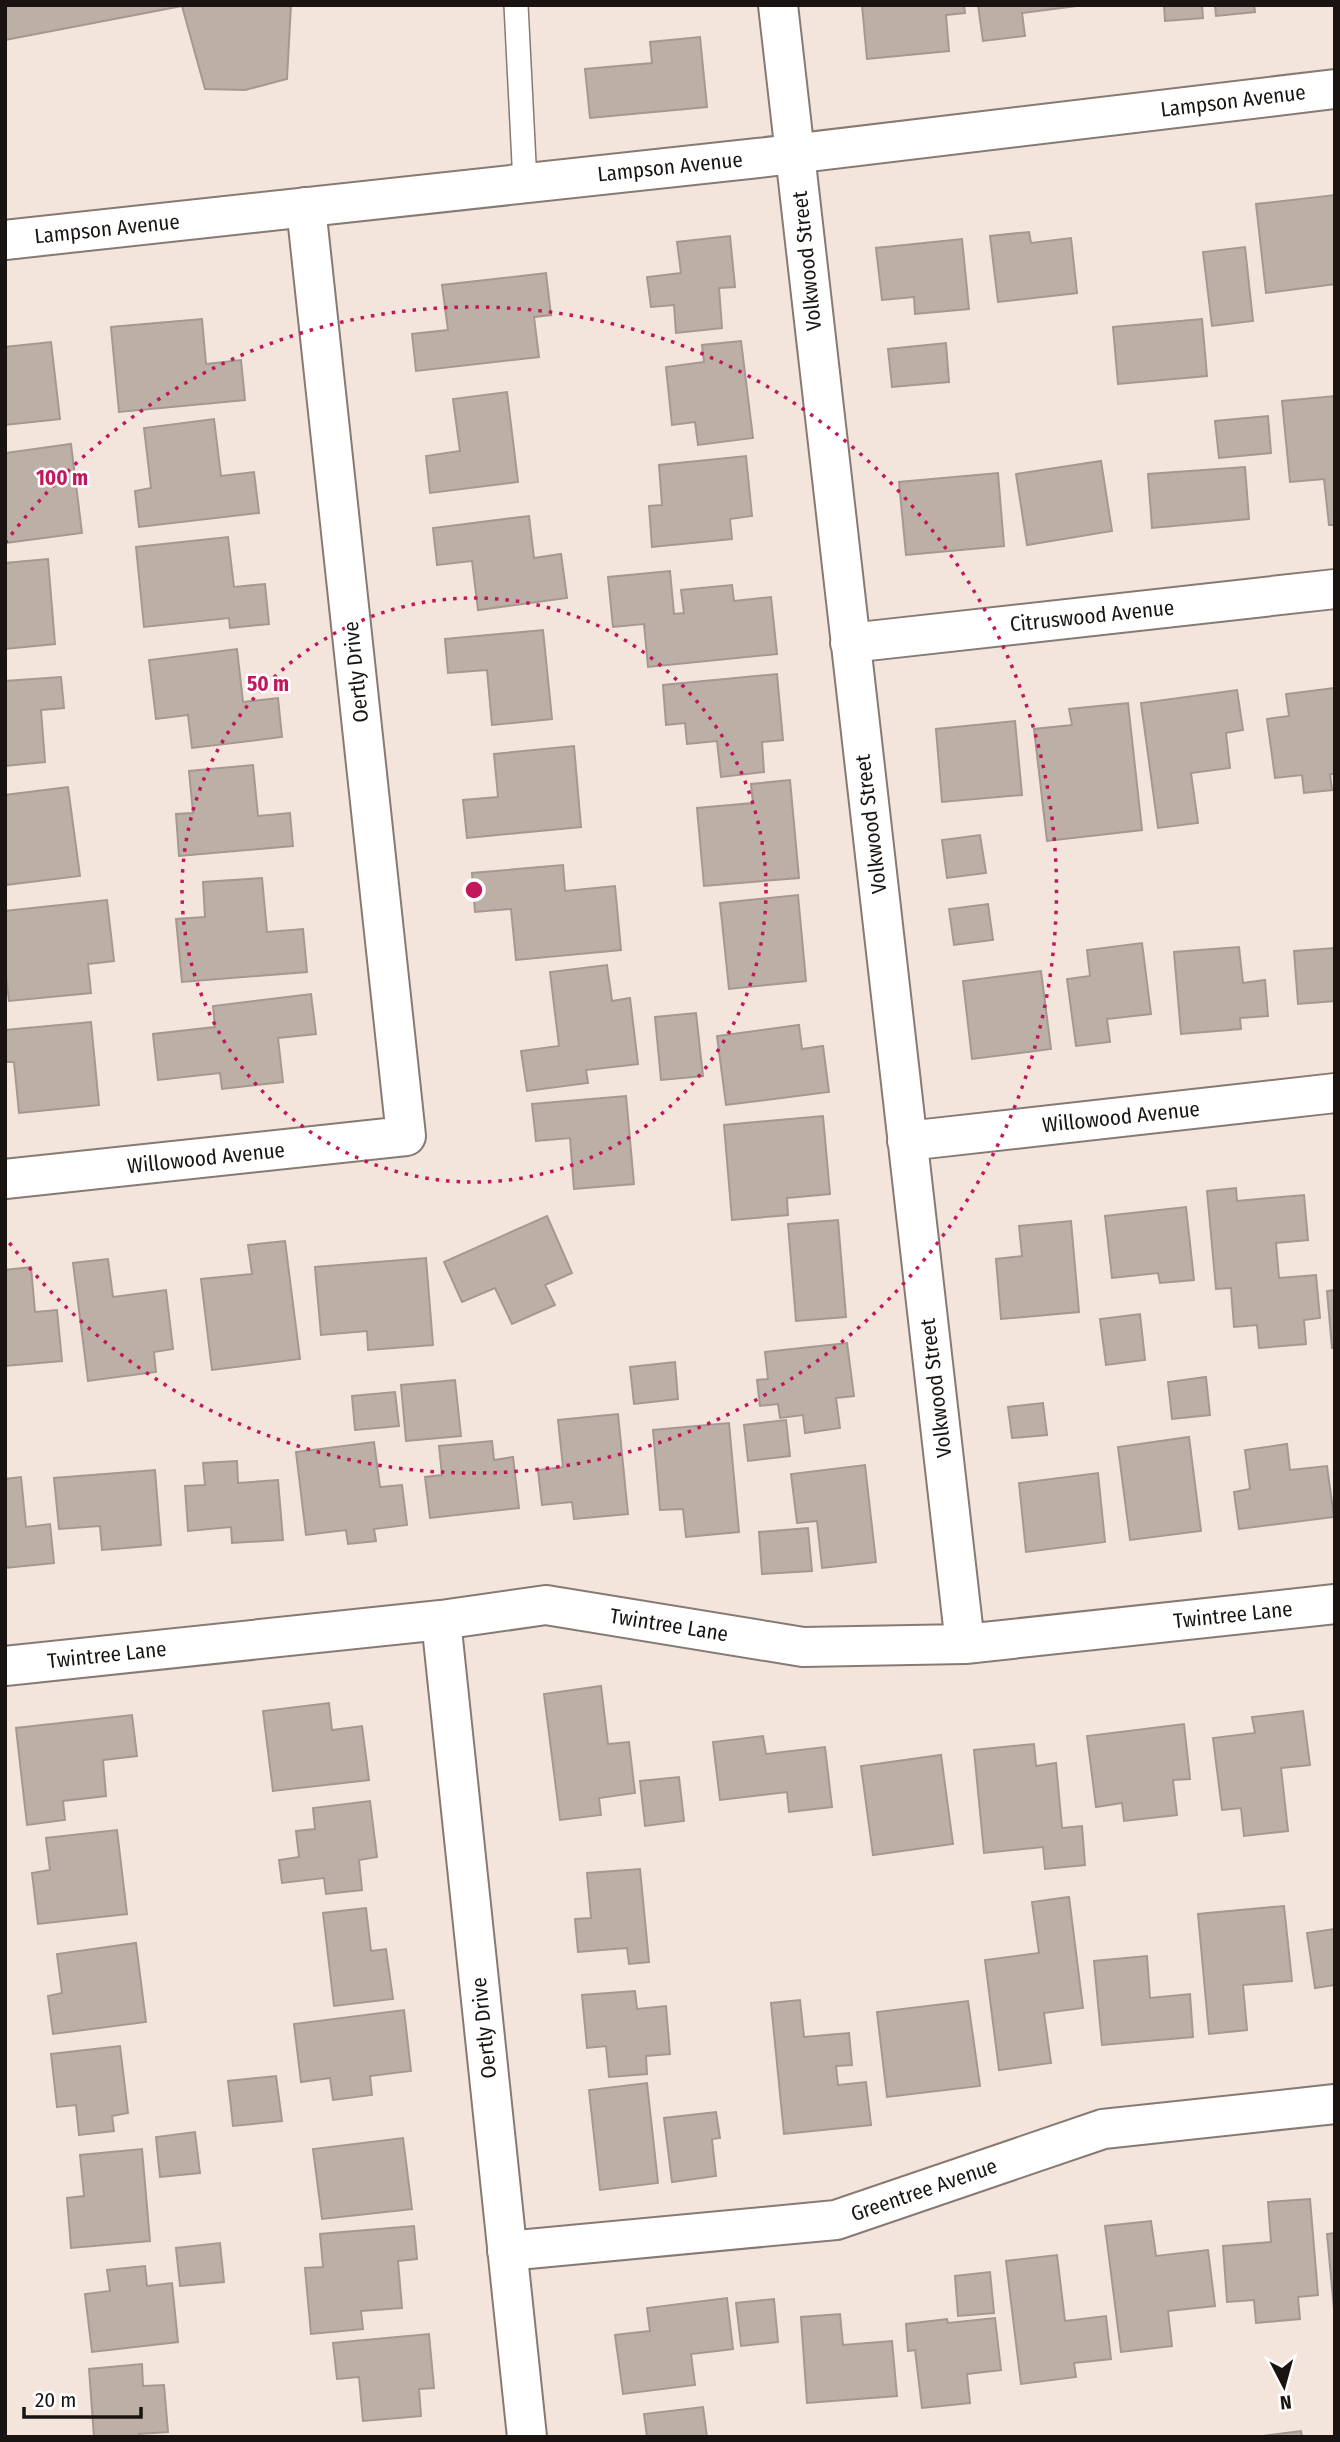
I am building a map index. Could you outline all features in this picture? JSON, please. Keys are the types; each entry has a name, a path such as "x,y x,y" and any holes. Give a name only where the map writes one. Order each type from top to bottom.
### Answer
{"street":[{"name":"Volkwood Street","path":"778,5 965,1644"},
{"name":"Lampson Avenue","path":"5,240 795,153 1335,89"},
{"name":"Oertly Drive","path":"306,207 406,1136"},
{"name":"Citruswood Avenue","path":"850,643 1335,590"},
{"name":"Willowood Avenue","path":"907,1141 1335,1093"},
{"name":"Willowood Avenue","path":"5,1180 406,1136"},
{"name":"Twintree Lane","path":"5,1666 441,1620 546,1605 803,1647 965,1644 1335,1604"},
{"name":"Oertly Drive","path":"441,1620 527,2437"},
{"name":"Greentree Avenue","path":"507,2251 836,2220 1103,2129 1335,2104"}],"lane":[{"path":"516,5 525,183"}],"building":[{"path":"5,5 291,5 287,79 245,90 205,89 182,6 5,40"},
{"path":"862,5 964,5 965,13 946,15 949,51 867,59"},
{"path":"978,5 1076,6 1022,13 1025,36 983,41"},
{"path":"1164,5 1202,5 1203,18 1165,21"},
{"path":"1215,5 1254,5 1255,12 1216,16"},
{"path":"700,37 707,107 590,118 585,69 652,63 650,42"},
{"path":"1335,195 1335,284 1266,293 1256,204"},
{"path":"1029,232 1031,243 1071,238 1077,293 998,302 990,236"},
{"path":"730,236 735,287 719,288 722,328 676,333 674,305 651,307 647,277 681,273 677,242"},
{"path":"962,239 969,309 915,314 914,297 882,300 876,248"},
{"path":"1245,247 1253,321 1212,326 1203,252"},
{"path":"546,273 551,315 534,317 539,357 416,371 412,334 448,330 442,285"},
{"path":"202,319 206,364 241,360 245,400 119,412 111,327"},
{"path":"1202,319 1207,376 1118,384 1113,327"},
{"path":"741,341 753,438 698,445 695,422 672,425 666,367 704,362 702,345"},
{"path":"51,342 60,419 5,425 5,347"},
{"path":"946,343 949,382 892,387 888,349"},
{"path":"507,392 518,482 430,493 426,456 460,451 453,399"},
{"path":"1335,396 1335,525 1329,525 1324,479 1290,482 1282,401"},
{"path":"1268,416 1271,453 1219,458 1215,421"},
{"path":"214,419 221,476 254,472 259,513 139,527 135,491 151,488 144,428"},
{"path":"71,444 82,533 5,543 5,453"},
{"path":"746,456 752,516 730,519 732,539 652,547 649,506 662,505 659,465"},
{"path":"1101,461 1112,531 1027,545 1016,474"},
{"path":"1245,467 1249,519 1152,528 1148,474"},
{"path":"998,473 1004,546 906,555 899,482"},
{"path":"529,516 534,558 561,554 567,598 478,610 472,561 437,565 433,528"},
{"path":"228,537 234,587 265,584 269,624 230,628 229,618 144,627 136,547"},
{"path":"48,559 55,644 5,649 5,563"},
{"path":"670,571 674,614 684,613 681,590 732,585 734,601 771,597 777,654 648,667 644,624 613,627 608,577"},
{"path":"543,630 552,719 492,725 487,670 448,673 445,639"},
{"path":"237,649 243,702 278,698 282,737 192,748 188,715 156,719 149,660"},
{"path":"777,674 783,740 762,742 764,772 721,777 717,741 687,744 685,723 666,725 663,685"},
{"path":"61,677 64,708 41,710 45,762 5,766 5,681"},
{"path":"1335,688 1335,774 1330,774 1332,790 1304,793 1302,775 1275,778 1267,719 1289,716 1286,694"},
{"path":"1237,690 1243,730 1226,733 1230,768 1191,773 1198,823 1158,828 1141,703"},
{"path":"1128,703 1142,830 1047,841 1034,729 1072,725 1069,709"},
{"path":"1015,721 1022,795 942,802 936,729"},
{"path":"574,746 581,827 467,838 463,800 498,797 494,754"},
{"path":"253,765 258,816 290,813 293,846 179,856 176,814 193,813 189,771"},
{"path":"790,780 799,878 704,886 697,808 753,803 751,784"},
{"path":"68,787 80,876 5,885 5,795"},
{"path":"980,835 986,873 947,878 942,840"},
{"path":"563,865 565,891 615,886 621,950 516,960 511,909 475,912 472,873"},
{"path":"262,878 267,932 303,929 307,972 182,982 176,919 205,917 203,882"},
{"path":"798,895 806,981 729,989 720,903"},
{"path":"107,900 114,961 88,964 91,993 9,1001 5,969 5,911"},
{"path":"988,904 993,940 954,945 949,909"},
{"path":"1142,943 1151,1014 1107,1019 1110,1042 1076,1046 1067,979 1090,976 1087,950"},
{"path":"1239,947 1243,983 1265,980 1268,1016 1240,1018 1241,1029 1181,1034 1174,952"},
{"path":"1335,948 1335,1001 1298,1004 1294,951"},
{"path":"607,965 612,1001 630,998 638,1064 586,1070 588,1083 527,1091 521,1051 559,1046 550,972"},
{"path":"1041,971 1051,1049 972,1059 963,981"},
{"path":"311,994 316,1034 278,1038 283,1082 222,1089 220,1073 158,1080 153,1034 215,1027 213,1006"},
{"path":"696,1013 703,1076 661,1080 655,1017"},
{"path":"91,1022 99,1105 19,1113 14,1062 5,1062 5,1030"},
{"path":"799,1025 802,1049 823,1046 829,1092 726,1105 717,1036"},
{"path":"626,1096 634,1184 574,1189 570,1138 536,1141 532,1104"},
{"path":"823,1116 830,1194 787,1198 788,1215 732,1220 724,1125"},
{"path":"1236,1188 1237,1201 1304,1195 1308,1240 1276,1243 1279,1278 1316,1275 1320,1318 1304,1320 1306,1344 1259,1348 1257,1325 1234,1327 1231,1288 1216,1289 1207,1191"},
{"path":"1186,1207 1194,1280 1160,1283 1158,1273 1112,1278 1105,1216"},
{"path":"547,1216 572,1273 545,1285 555,1305 512,1324 495,1288 462,1302 444,1262"},
{"path":"838,1220 846,1317 796,1321 788,1224"},
{"path":"1071,1221 1079,1312 1001,1319 996,1259 1022,1256 1019,1226"},
{"path":"285,1241 300,1359 212,1370 201,1279 252,1274 248,1245"},
{"path":"426,1258 433,1345 368,1350 367,1331 321,1335 315,1267"},
{"path":"108,1259 113,1297 166,1290 173,1349 154,1352 156,1372 88,1381 73,1263"},
{"path":"31,1267 35,1312 57,1310 62,1361 5,1366 5,1270"},
{"path":"1335,1290 1335,1348 1332,1348 1327,1291"},
{"path":"1140,1314 1145,1360 1106,1365 1100,1319"},
{"path":"847,1343 854,1396 836,1398 840,1428 805,1433 803,1415 780,1418 778,1404 760,1406 757,1380 768,1379 765,1352"},
{"path":"675,1362 678,1399 634,1404 630,1367"},
{"path":"1206,1377 1210,1415 1172,1419 1168,1382"},
{"path":"455,1380 461,1436 406,1441 401,1385"},
{"path":"395,1392 399,1426 355,1430 352,1396"},
{"path":"1043,1403 1047,1435 1012,1438 1008,1407"},
{"path":"618,1414 628,1514 574,1519 572,1502 542,1505 538,1470 563,1467 558,1420"},
{"path":"786,1420 790,1456 748,1461 744,1425"},
{"path":"729,1423 739,1532 686,1537 683,1509 660,1510 653,1430"},
{"path":"1189,1437 1201,1531 1130,1540 1118,1447"},
{"path":"492,1441 494,1460 513,1457 519,1508 430,1518 425,1477 442,1475 439,1446"},
{"path":"374,1442 380,1487 402,1485 407,1525 374,1529 376,1541 348,1544 346,1530 306,1535 296,1452"},
{"path":"1287,1444 1290,1470 1327,1466 1334,1517 1239,1529 1234,1492 1250,1489 1245,1450"},
{"path":"237,1461 238,1483 278,1480 283,1540 232,1543 231,1527 188,1531 185,1486 205,1485 203,1463"},
{"path":"865,1465 876,1562 822,1568 817,1521 797,1523 791,1474"},
{"path":"155,1470 161,1545 102,1550 100,1526 59,1529 54,1478"},
{"path":"1098,1473 1105,1542 1026,1552 1019,1483"},
{"path":"21,1477 26,1527 50,1524 54,1563 5,1568 5,1479"},
{"path":"808,1528 812,1571 762,1574 759,1532"},
{"path":"601,1686 608,1744 629,1742 635,1793 599,1798 601,1815 560,1820 544,1694"},
{"path":"329,1703 332,1730 362,1726 369,1780 273,1791 263,1711"},
{"path":"1303,1711 1310,1765 1281,1768 1288,1831 1244,1836 1241,1808 1222,1810 1213,1738 1255,1733 1252,1717"},
{"path":"132,1715 137,1756 103,1760 106,1796 63,1801 65,1820 27,1825 16,1728"},
{"path":"1184,1724 1190,1779 1173,1780 1177,1815 1124,1821 1122,1803 1096,1807 1087,1736"},
{"path":"763,1736 766,1754 825,1747 832,1807 789,1812 787,1792 720,1800 713,1742"},
{"path":"1034,1744 1036,1766 1056,1763 1062,1828 1082,1826 1085,1865 1045,1869 1043,1847 984,1853 974,1750"},
{"path":"941,1755 953,1844 873,1855 861,1766"},
{"path":"679,1777 684,1821 645,1826 640,1781"},
{"path":"370,1801 377,1857 359,1860 362,1890 326,1894 324,1878 282,1883 279,1860 299,1857 296,1831 315,1829 313,1808"},
{"path":"117,1830 127,1914 38,1924 32,1873 50,1870 46,1838"},
{"path":"640,1869 649,1962 629,1964 627,1948 578,1952 575,1919 591,1918 587,1873"},
{"path":"1069,1897 1083,2008 1044,2013 1051,2063 999,2070 985,1960 1039,1953 1032,1902"},
{"path":"1284,1906 1292,1981 1243,1985 1247,2030 1209,2034 1198,1914"},
{"path":"366,1908 371,1951 386,1949 393,1999 334,2006 323,1913"},
{"path":"1335,1929 1335,1985 1315,1988 1307,1933"},
{"path":"136,1943 146,2022 53,2034 48,1996 62,1993 57,1954"},
{"path":"1147,1956 1150,1998 1190,1994 1193,2037 1102,2045 1094,1961"},
{"path":"635,1991 637,2009 666,2006 670,2054 646,2056 647,2074 609,2077 606,2046 587,2048 582,1995"},
{"path":"800,2000 804,2037 849,2033 852,2065 836,2066 838,2085 866,2082 871,2125 784,2134 771,2003"},
{"path":"968,2001 980,2086 887,2097 877,2012"},
{"path":"404,2010 411,2071 370,2076 372,2095 333,2100 330,2078 301,2082 294,2024"},
{"path":"120,2046 128,2113 112,2116 114,2131 79,2135 76,2105 57,2107 51,2054"},
{"path":"276,2076 282,2121 233,2126 228,2081"},
{"path":"647,2083 658,2183 600,2190 589,2090"},
{"path":"716,2112 720,2138 712,2139 716,2176 672,2182 664,2118"},
{"path":"195,2132 200,2173 160,2177 156,2137"},
{"path":"403,2138 412,2209 322,2219 313,2149"},
{"path":"142,2149 150,2241 71,2248 67,2198 84,2196 80,2155"},
{"path":"1310,2199 1318,2295 1298,2297 1300,2319 1256,2323 1254,2300 1227,2302 1223,2246 1271,2242 1268,2202"},
{"path":"1151,2221 1156,2256 1208,2250 1215,2306 1168,2311 1172,2346 1121,2352 1105,2226"},
{"path":"414,2226 417,2259 398,2261 402,2308 361,2311 363,2329 311,2334 305,2268 323,2267 320,2234"},
{"path":"1335,2233 1335,2309 1334,2309 1327,2234"},
{"path":"220,2243 224,2282 180,2286 176,2248"},
{"path":"1057,2255 1065,2321 1106,2316 1111,2359 1074,2363 1076,2377 1021,2384 1006,2261"},
{"path":"145,2266 147,2286 172,2283 178,2342 92,2352 85,2294 110,2291 107,2270"},
{"path":"990,2272 994,2313 958,2316 955,2276"},
{"path":"727,2298 733,2349 691,2354 695,2385 623,2394 615,2335 650,2331 647,2308"},
{"path":"774,2299 778,2342 741,2346 736,2303"},
{"path":"840,2314 843,2345 892,2341 897,2396 807,2403 801,2317"},
{"path":"995,2318 1001,2370 967,2374 970,2403 922,2408 915,2350 908,2351 906,2324 947,2319 948,2323"},
{"path":"429,2334 434,2388 419,2389 421,2416 363,2421 359,2377 337,2379 333,2343"},
{"path":"142,2364 143,2386 164,2385 168,2432 139,2434 139,2437 94,2437 89,2369"},
{"path":"703,2407 707,2437 647,2437 644,2414"},
{"path":"1301,2431 1302,2437 1255,2437"}]}
